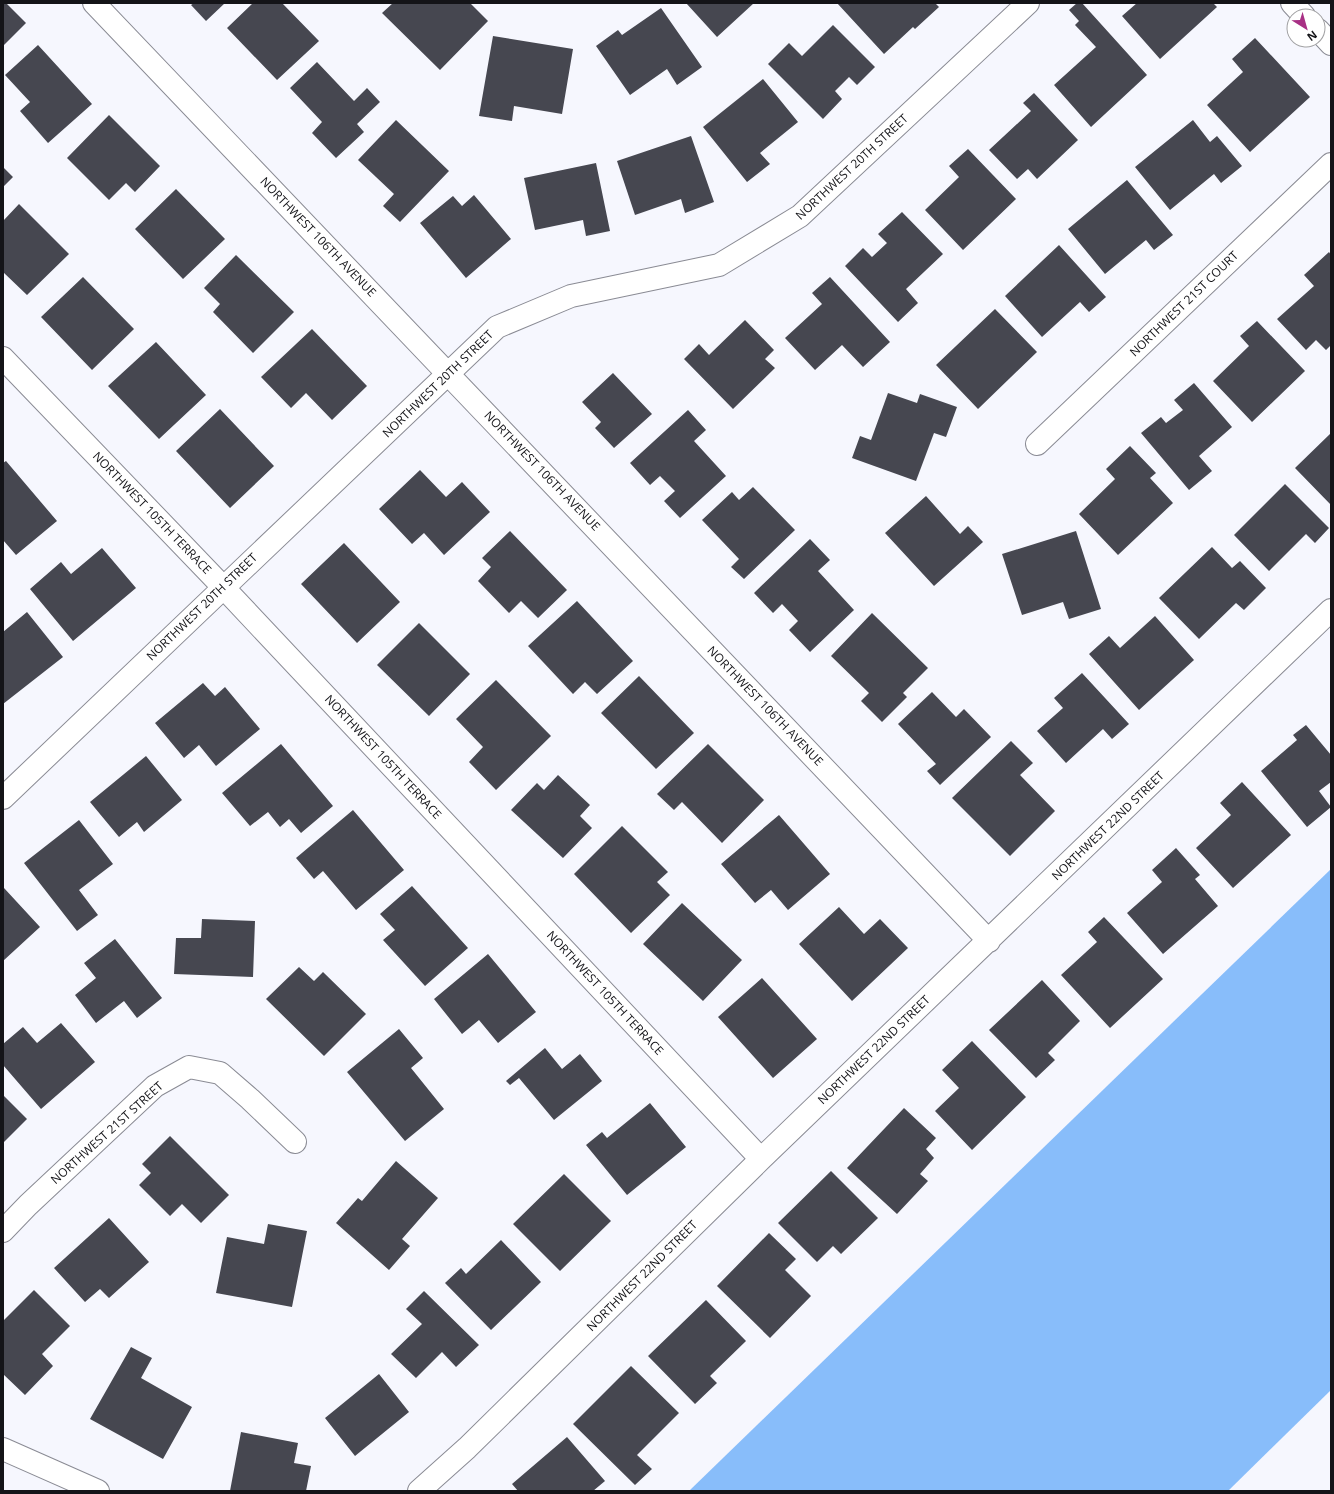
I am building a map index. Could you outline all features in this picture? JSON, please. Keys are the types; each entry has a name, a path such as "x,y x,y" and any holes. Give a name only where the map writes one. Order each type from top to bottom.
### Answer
{"street":[{"name":"NORTHWEST 106TH AVENUE","path":"94,3 989,941"},
{"name":"NORTHWEST 20TH STREET","path":"3,798 497,327 571,296 719,265 800,216 1028,3"},
{"name":"NORTHWEST 21ST COURT","path":"1038,444 1331,164"},
{"name":"NORTHWEST 105TH TERRACE","path":"3,358 223,587 761,1159"},
{"name":"NORTHWEST 22ND STREET","path":"419,1491 467,1448 761,1159 1331,610"},
{"name":"NORTHWEST 21ST STREET","path":"3,1231 28,1205 155,1086 189,1067 220,1073 295,1142"},
{"path":"3,1449 98,1491"}],"water":[{"path":"1331,869 1331,1390 1228,1491 689,1491"}],"building":[{"path":"3,3 6,3 26,23 3,46"},
{"path":"194,3 225,3 206,21 191,5"},
{"path":"253,3 282,3 319,41 277,80 227,28"},
{"path":"393,3 470,3 488,21 440,70 382,13"},
{"path":"686,3 754,3 717,37"},
{"path":"837,3 935,3 939,7 915,29 913,27 884,54"},
{"path":"1077,3 1082,3 1147,75 1091,127 1054,85 1096,47 1075,25 1079,21 1069,10"},
{"path":"1137,3 1213,3 1217,7 1160,59 1122,16"},
{"path":"661,8 702,67 677,85 667,69 630,95 596,46 618,30 622,35"},
{"path":"833,25 875,67 857,85 849,77 835,91 842,99 823,119 768,64 789,43 802,56"},
{"path":"493,36 573,49 562,114 514,106 512,121 479,116"},
{"path":"1255,38 1310,97 1250,152 1207,105 1243,72 1232,59"},
{"path":"38,45 92,104 48,143 20,111 30,102 5,75"},
{"path":"317,62 354,101 367,88 380,102 357,124 364,132 336,158 312,133 322,122 290,88"},
{"path":"763,79 798,122 760,153 770,164 747,182 703,127"},
{"path":"1034,93 1078,140 1037,179 1028,169 1017,179 989,150 1031,111 1023,103"},
{"path":"109,115 160,166 135,192 126,183 109,200 67,158"},
{"path":"396,120 449,171 400,222 383,206 394,194 358,160"},
{"path":"1193,120 1210,142 1217,136 1242,166 1221,183 1214,174 1170,210 1135,167"},
{"path":"691,136 714,202 685,213 681,199 635,215 617,161"},
{"path":"968,149 1016,199 963,250 925,210 959,177 949,166"},
{"path":"596,163 610,231 586,236 583,220 535,230 524,178"},
{"path":"3,167 13,177 3,187"},
{"path":"1127,180 1173,235 1154,250 1146,240 1105,274 1068,229"},
{"path":"176,189 225,239 183,279 135,229"},
{"path":"474,195 511,239 466,278 420,223 453,196 462,206"},
{"path":"19,204 69,254 27,295 3,272 3,221"},
{"path":"902,212 943,254 906,289 918,303 898,322 845,266 863,248 872,257 887,243 878,234"},
{"path":"1059,245 1106,297 1089,312 1080,302 1042,337 1005,296"},
{"path":"1329,252 1331,255 1331,345 1326,350 1316,340 1306,350 1277,319 1314,286 1304,275"},
{"path":"236,255 294,312 253,353 213,312 220,304 204,288"},
{"path":"83,277 134,329 92,370 41,317"},
{"path":"830,277 890,342 863,367 842,345 815,370 785,338 822,304 812,293"},
{"path":"995,309 1037,352 978,409 936,365"},
{"path":"745,320 774,350 765,359 775,368 733,409 684,359 699,344 709,355"},
{"path":"1257,321 1305,371 1252,422 1213,381 1249,346 1240,336"},
{"path":"312,329 367,386 332,420 306,393 291,408 261,377"},
{"path":"156,342 206,395 159,439 108,386"},
{"path":"613,373 652,414 614,448 595,428 601,422 582,402"},
{"path":"1194,383 1232,427 1199,456 1212,471 1189,490 1141,433 1161,417 1166,423 1183,410 1174,400"},
{"path":"888,393 917,403 920,394 957,407 946,437 934,433 916,481 852,458 860,436 871,440"},
{"path":"220,409 274,466 230,508 176,451"},
{"path":"688,410 706,430 694,441 726,476 680,518 664,501 675,491 660,476 650,485 630,463"},
{"path":"1331,433 1331,505 1295,468"},
{"path":"1130,446 1156,473 1150,478 1173,503 1118,555 1079,514 1115,479 1106,469"},
{"path":"6,461 57,521 16,555 3,540 3,463"},
{"path":"420,470 446,497 462,482 490,512 444,555 424,533 412,544 379,509"},
{"path":"1285,484 1329,528 1315,543 1306,534 1269,571 1234,535"},
{"path":"753,487 795,530 744,579 731,567 739,559 702,520 732,492 739,500"},
{"path":"926,496 960,534 968,526 983,542 934,586 885,533"},
{"path":"510,531 567,590 538,618 521,601 509,613 478,581 491,567 482,558"},
{"path":"1076,531 1101,609 1069,619 1063,602 1022,615 1002,554"},
{"path":"810,539 830,560 818,571 854,610 810,652 789,630 798,621 782,604 773,613 754,593"},
{"path":"344,543 400,602 357,643 301,584"},
{"path":"1212,547 1232,568 1240,561 1266,588 1244,610 1236,603 1199,639 1159,598"},
{"path":"102,548 136,588 73,641 30,589 61,562 71,574"},
{"path":"577,601 633,661 597,694 585,682 573,694 528,646"},
{"path":"27,612 63,657 3,704 3,632"},
{"path":"872,613 928,668 903,693 907,697 882,722 861,701 869,693 831,656"},
{"path":"1155,616 1194,660 1139,710 1089,654 1109,636 1120,648"},
{"path":"419,623 470,674 429,716 377,665"},
{"path":"1082,673 1129,724 1112,739 1103,729 1066,763 1037,731 1063,708 1054,698"},
{"path":"639,676 694,733 656,769 601,713"},
{"path":"496,680 551,736 496,790 469,762 483,747 456,719"},
{"path":"203,683 215,696 225,687 260,729 216,766 199,745 184,758 155,723"},
{"path":"932,692 956,717 964,709 991,737 940,785 927,771 936,764 898,724"},
{"path":"1306,725 1331,755 1331,782 1319,791 1331,807 1307,827 1261,771 1297,740 1293,735"},
{"path":"1011,741 1033,763 1020,775 1055,811 1010,856 952,798"},
{"path":"281,744 333,806 301,833 289,819 280,827 268,812 250,826 222,793"},
{"path":"708,744 764,800 722,843 682,802 674,810 657,794"},
{"path":"146,756 182,800 144,832 137,822 119,837 90,802"},
{"path":"558,775 590,805 580,816 592,828 563,858 511,810 537,783 544,790"},
{"path":"1242,782 1291,835 1233,888 1196,848 1231,815 1220,803"},
{"path":"353,810 404,870 356,910 323,871 314,879 296,858"},
{"path":"779,815 830,874 788,910 771,890 755,903 721,864"},
{"path":"79,820 113,864 79,890 98,915 77,931 24,863"},
{"path":"622,826 668,872 657,882 670,895 631,933 574,874"},
{"path":"1176,848 1200,875 1195,879 1218,906 1163,954 1127,913 1162,882 1152,870"},
{"path":"412,886 468,948 425,986 383,940 395,930 380,914"},
{"path":"4,888 40,927 3,961 3,889"},
{"path":"682,903 742,960 703,1001 643,944"},
{"path":"839,907 864,934 880,919 908,948 852,1001 799,944"},
{"path":"1104,917 1163,979 1110,1028 1061,975 1097,942 1088,932"},
{"path":"202,919 255,921 253,977 174,974 176,938 201,938"},
{"path":"115,939 162,998 137,1018 124,1001 96,1023 75,995 96,978 84,963"},
{"path":"488,954 536,1012 498,1043 479,1020 462,1034 434,999"},
{"path":"299,967 314,981 323,972 366,1014 324,1056 266,999"},
{"path":"762,978 817,1039 773,1078 718,1017"},
{"path":"1042,980 1080,1021 1048,1053 1055,1060 1036,1078 989,1030"},
{"path":"61,1023 95,1062 41,1109 3,1065 3,1044 23,1027 37,1043"},
{"path":"399,1029 423,1058 411,1068 444,1109 405,1141 347,1072"},
{"path":"972,1041 1026,1097 972,1150 935,1111 959,1088 942,1070"},
{"path":"545,1048 562,1069 580,1054 602,1081 554,1120 519,1078 510,1085 506,1081"},
{"path":"3,1095 27,1119 3,1143"},
{"path":"650,1103 686,1147 627,1195 586,1145 602,1132 607,1138"},
{"path":"904,1108 936,1138 926,1149 934,1158 920,1174 928,1181 897,1214 847,1168"},
{"path":"170,1136 229,1195 201,1223 182,1204 170,1216 139,1185 151,1173 142,1164"},
{"path":"396,1161 438,1198 402,1239 410,1246 389,1270 336,1223 358,1198 362,1201"},
{"path":"831,1171 878,1218 841,1254 833,1246 817,1262 778,1223"},
{"path":"564,1174 611,1221 560,1271 513,1224"},
{"path":"109,1218 149,1262 109,1298 100,1289 85,1302 54,1268"},
{"path":"268,1224 307,1231 292,1307 216,1293 227,1237 264,1244"},
{"path":"769,1233 796,1259 785,1270 811,1296 770,1338 717,1286"},
{"path":"501,1240 541,1282 491,1330 445,1283 461,1268 466,1274"},
{"path":"34,1290 70,1326 42,1354 53,1366 25,1395 3,1374 3,1321"},
{"path":"424,1291 479,1345 456,1367 442,1352 416,1378 391,1354 422,1324 406,1309"},
{"path":"706,1300 746,1341 710,1376 717,1383 695,1404 648,1356"},
{"path":"131,1347 152,1358 141,1378 192,1407 163,1459 90,1419"},
{"path":"631,1366 679,1413 637,1455 652,1469 635,1485 573,1424"},
{"path":"379,1374 409,1412 355,1456 325,1418"},
{"path":"241,1432 298,1443 294,1463 311,1466 306,1491 230,1491"},
{"path":"567,1437 605,1481 593,1491 518,1491 512,1484"}]}
